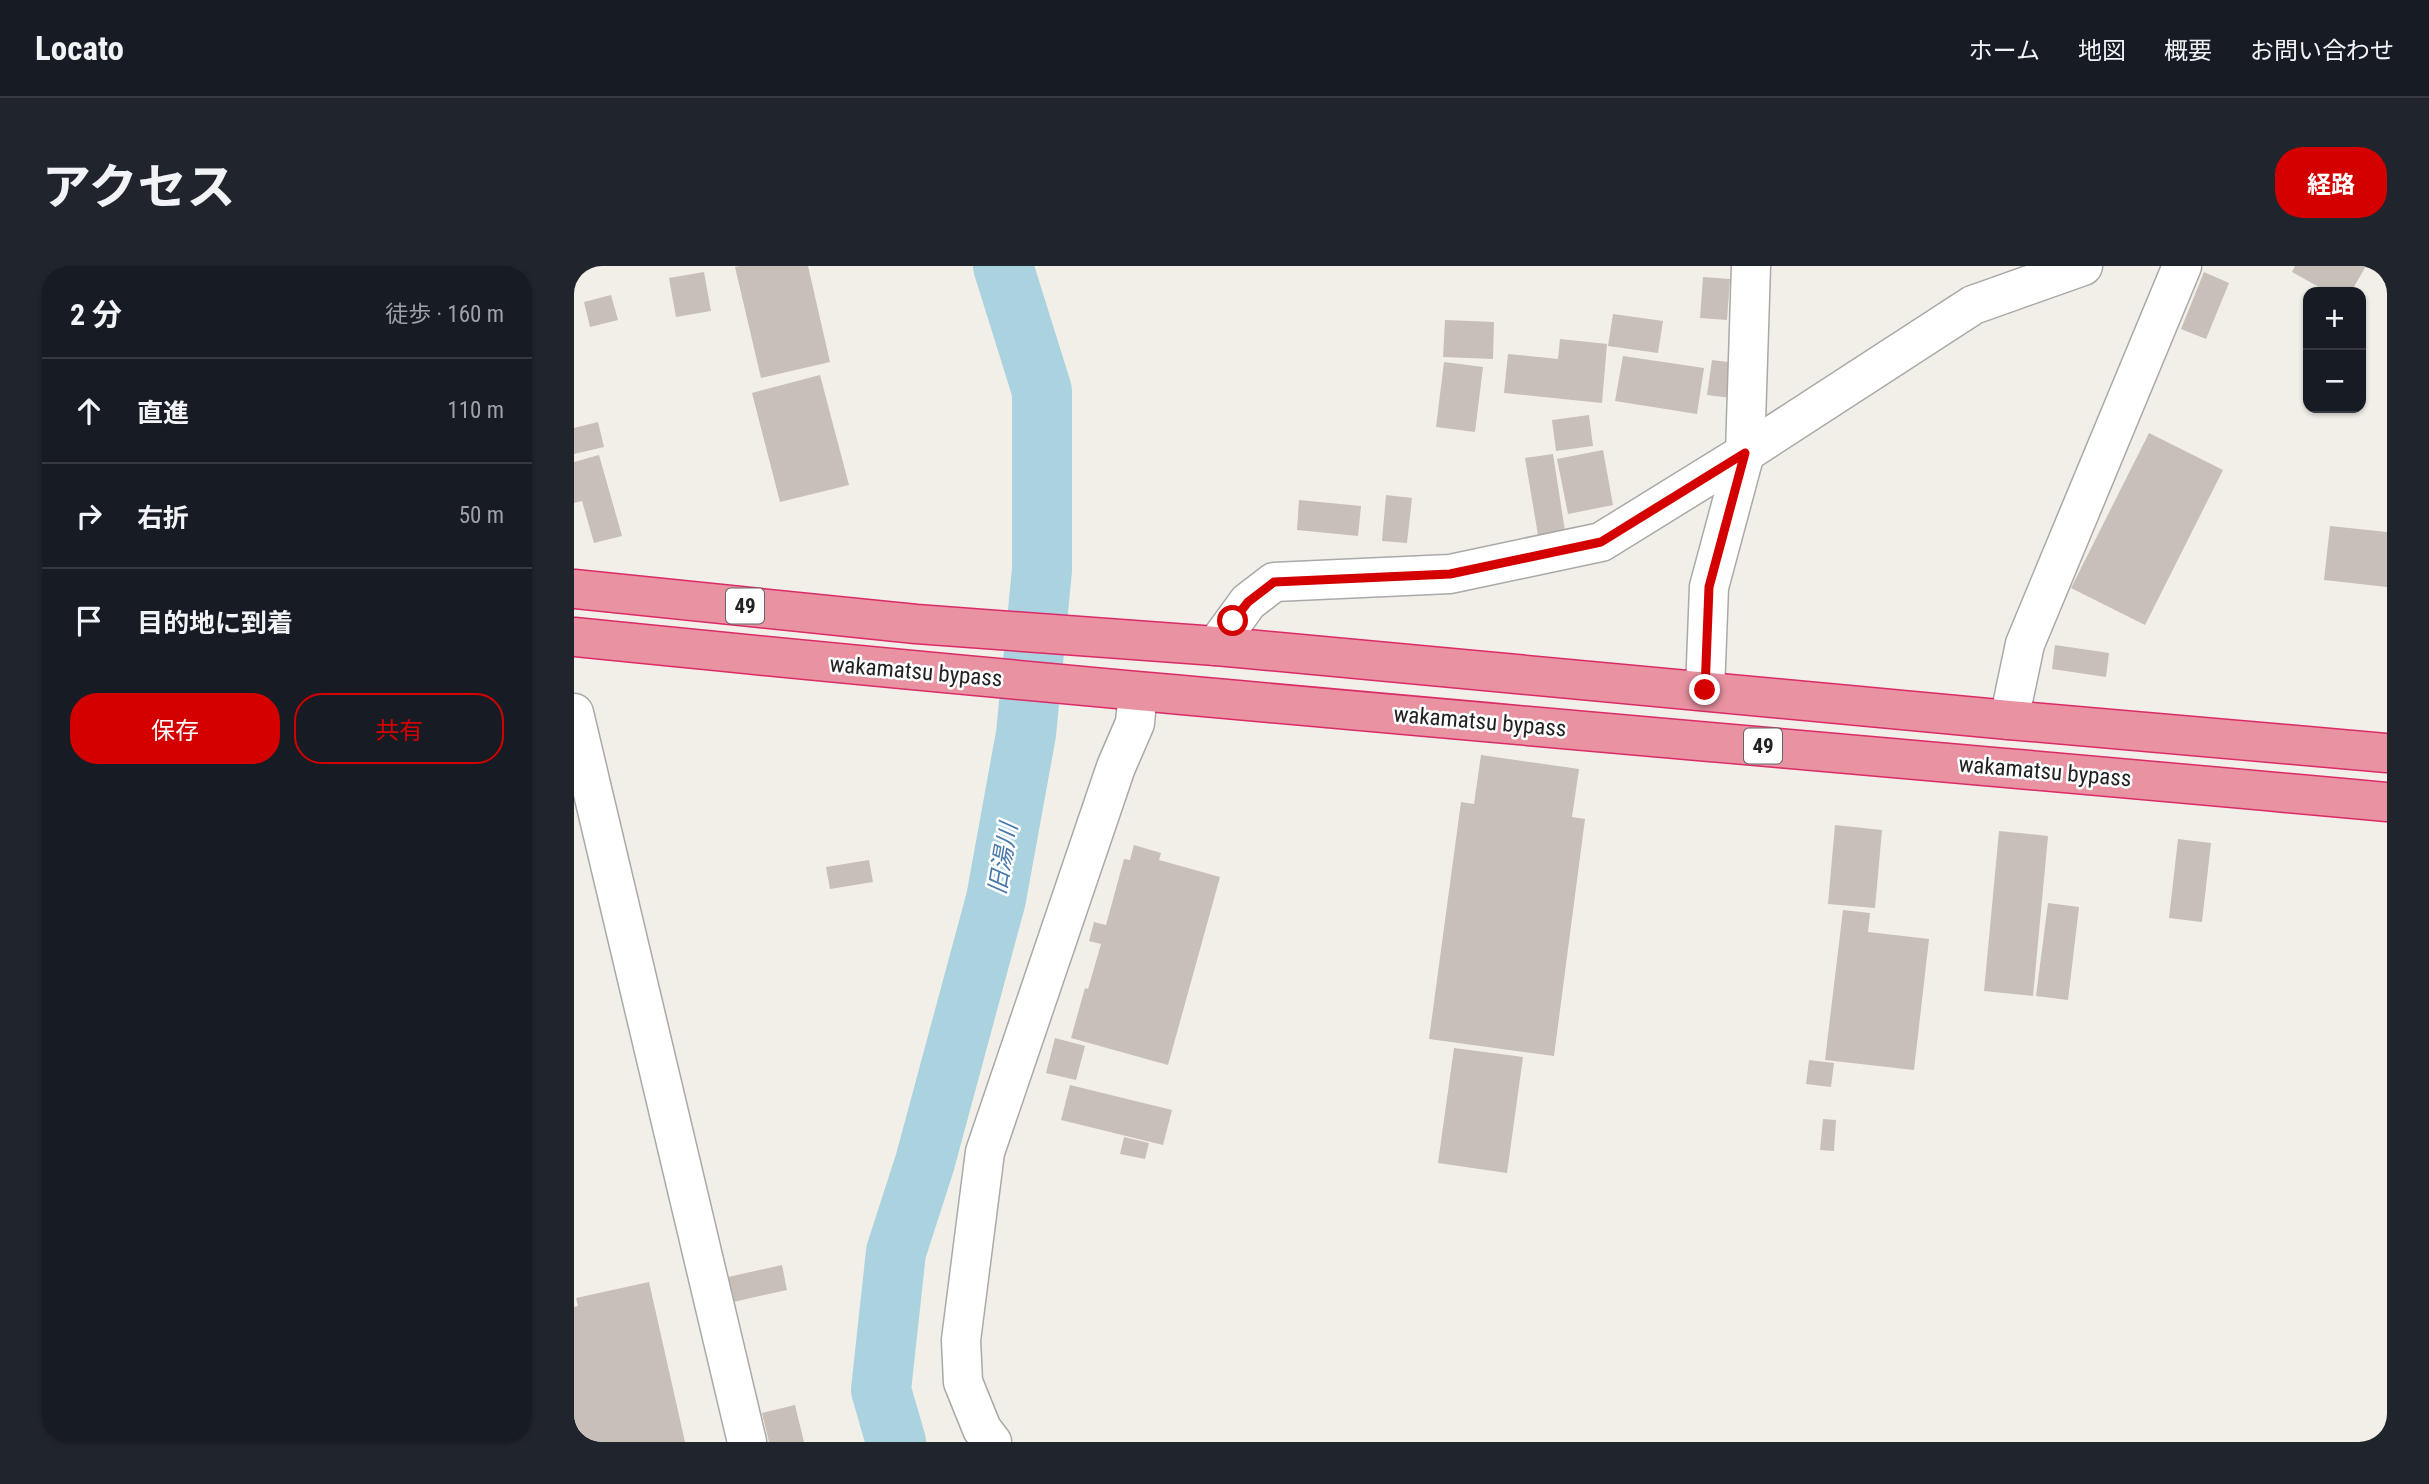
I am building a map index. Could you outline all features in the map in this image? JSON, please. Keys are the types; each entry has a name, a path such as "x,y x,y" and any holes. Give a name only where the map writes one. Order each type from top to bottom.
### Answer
{"highway":[{"name":"wakamatsu bypass","path":"574,589 916,624 1216,646 2387,753"},
{"name":"wakamatsu bypass","path":"574,637 912,671 1138,701 2387,802"}],"street":[{"path":"1705,690 1709,587 1745,453 1751,266"},
{"path":"1216,646 1248,602 1274,582 1450,574 1601,542 1745,453 1973,305 2083,266"},
{"path":"2009,720 2025,644 2182,266"},
{"path":"992,1442 982,1429 963,1382 961,1340 985,1152 1116,767 1135,723 1138,701"},
{"path":"574,713 747,1442"}],"building":[{"path":"808,266 830,362 761,378 735,267"},
{"path":"2295,266 2366,266 2354,287 2319,287 2292,272"},
{"path":"704,272 711,311 676,317 669,278"},
{"path":"2204,272 2229,283 2206,339 2181,329"},
{"path":"1703,277 1730,279 1727,320 1700,318"},
{"path":"611,295 618,320 590,327 584,302"},
{"path":"1613,314 1663,321 1658,353 1608,346"},
{"path":"1445,320 1494,322 1493,359 1443,357"},
{"path":"1560,339 1607,344 1602,403 1504,393 1508,354 1558,359"},
{"path":"1623,356 1704,368 1697,414 1615,401"},
{"path":"1712,360 1736,363 1731,398 1707,395"},
{"path":"1444,362 1483,367 1475,432 1436,427"},
{"path":"820,375 849,485 780,502 752,393"},
{"path":"1589,415 1593,446 1556,451 1552,420"},
{"path":"598,422 604,447 574,454 574,428"},
{"path":"2149,433 2223,470 2145,625 2071,588"},
{"path":"1603,450 1613,505 1568,514 1557,459"},
{"path":"1553,454 1565,531 1538,535 1525,458"},
{"path":"599,455 622,536 594,543 582,501 574,503 574,462"},
{"path":"1386,495 1412,498 1407,543 1382,541"},
{"path":"1299,500 1361,506 1358,536 1297,530"},
{"path":"2330,526 2387,532 2387,587 2324,580"},
{"path":"2055,645 2109,653 2106,677 2052,669"},
{"path":"1481,755 1579,769 1572,817 1585,819 1554,1056 1429,1039 1461,802 1474,804"},
{"path":"1835,825 1882,830 1875,908 1828,904"},
{"path":"1999,831 2048,836 2033,996 1984,991"},
{"path":"2178,839 2211,843 2202,922 2169,918"},
{"path":"1134,845 1161,853 1159,860 1220,877 1168,1065 1071,1038 1101,944 1089,941 1094,922 1106,925 1124,859 1130,860"},
{"path":"869,860 873,882 830,889 826,867"},
{"path":"2048,903 2079,907 2068,1000 2036,996"},
{"path":"1843,910 1870,913 1868,932 1929,939 1914,1070 1825,1060"},
{"path":"1055,1038 1085,1046 1076,1080 1046,1073"},
{"path":"1454,1048 1523,1057 1507,1173 1438,1163"},
{"path":"1809,1060 1834,1063 1831,1087 1806,1084"},
{"path":"1070,1085 1172,1110 1163,1145 1061,1120"},
{"path":"1823,1119 1836,1120 1834,1151 1820,1150"},
{"path":"1124,1137 1149,1143 1145,1159 1120,1154"},
{"path":"782,1265 787,1290 733,1302 728,1277"},
{"path":"649,1282 685,1442 574,1442 574,1307 578,1306 576,1298"},
{"path":"795,1405 804,1442 769,1442 762,1413"}],"waterway":[{"name":"旧湯川","path":"896,1442 881,1390 896,1252 925,1162 996,899 1026,734 1042,570 1042,391 1003,266"}],"route":[{"path":"1233,621 1248,602 1274,582 1450,574 1601,542 1745,453 1709,587 1705,690"}]}
